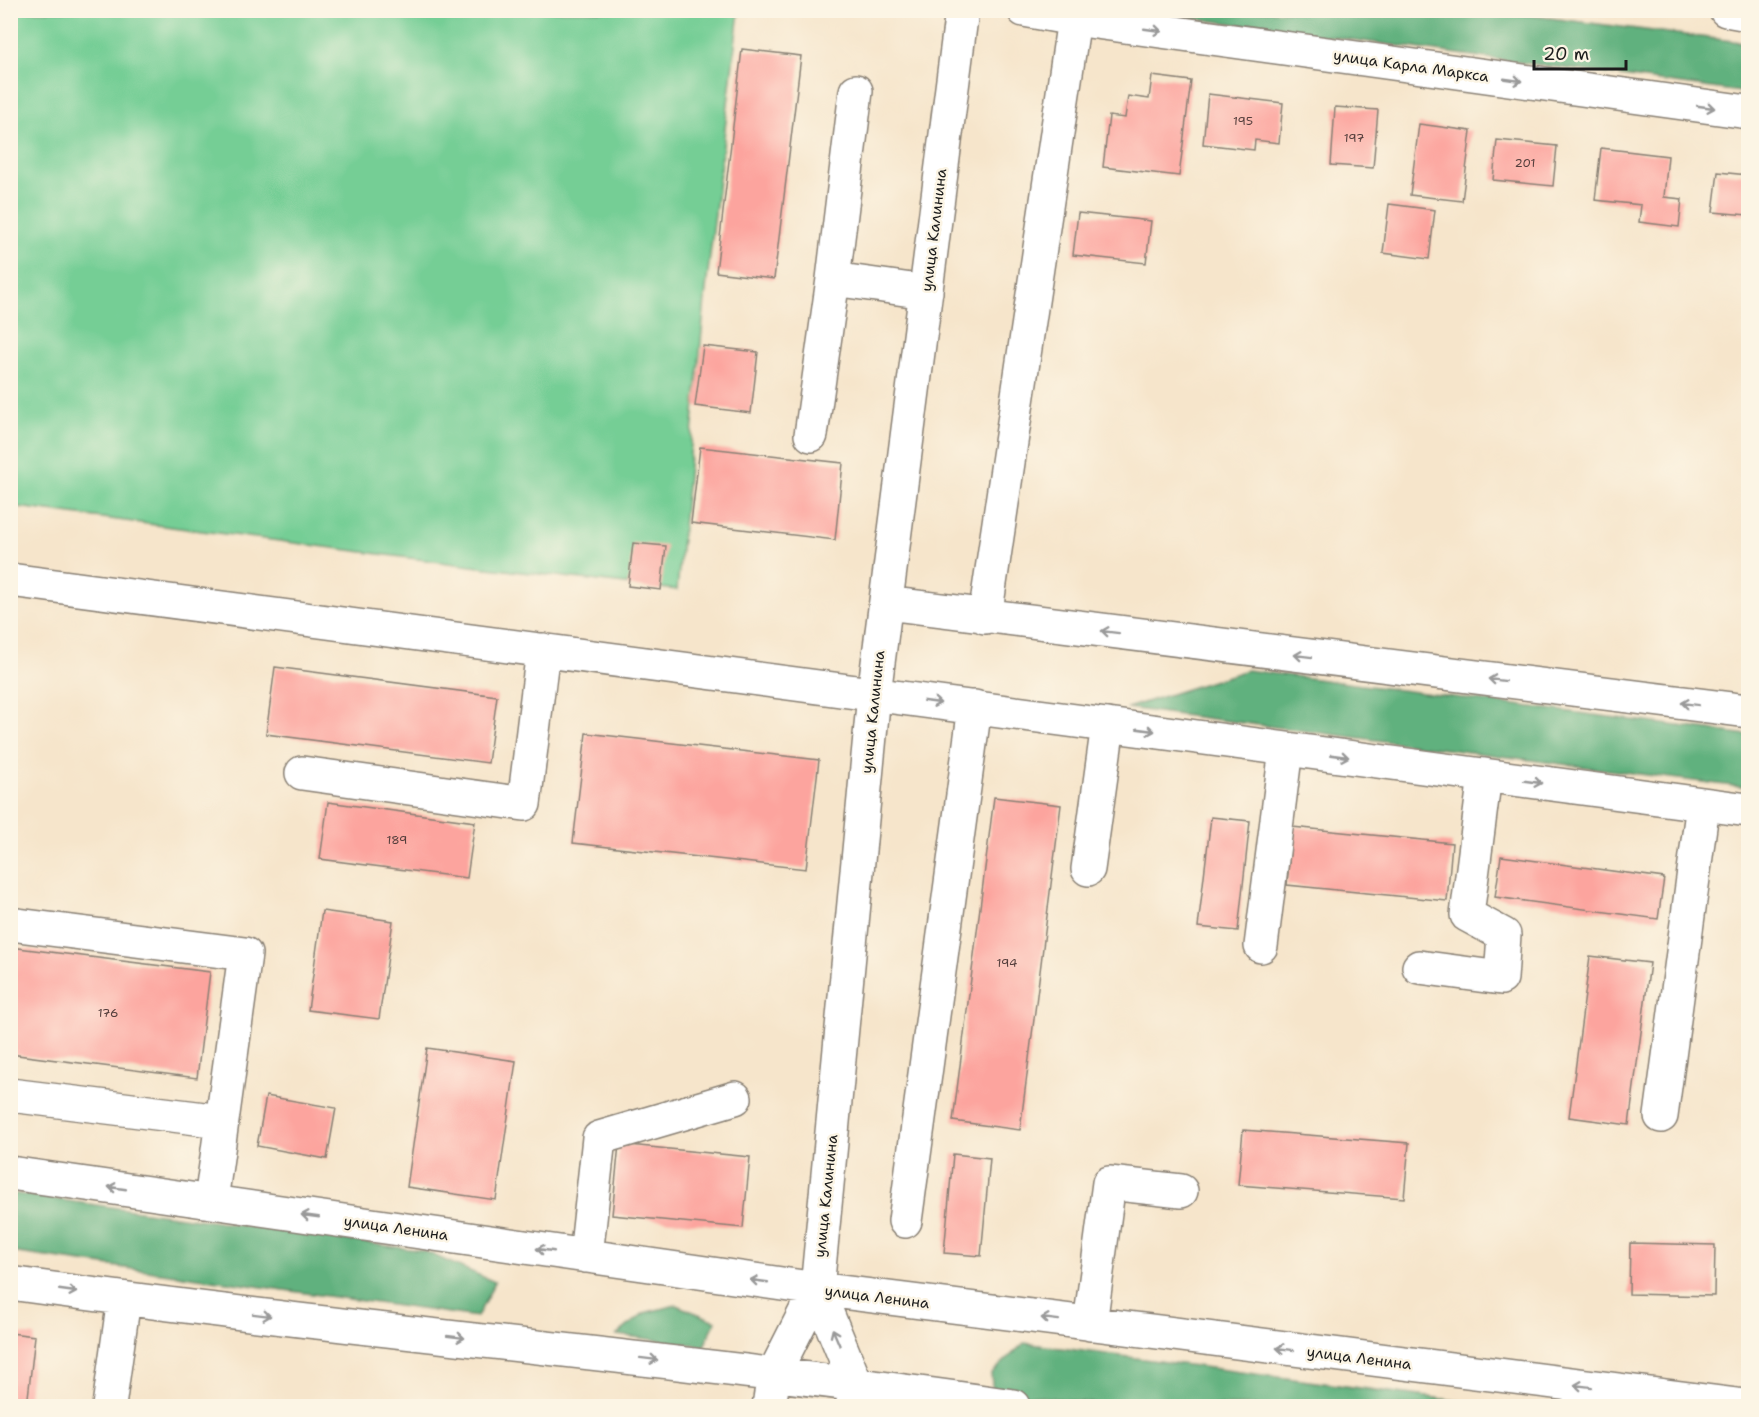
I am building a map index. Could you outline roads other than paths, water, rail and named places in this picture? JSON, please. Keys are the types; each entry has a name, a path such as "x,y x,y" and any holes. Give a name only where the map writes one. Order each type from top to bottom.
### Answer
{"street":[{"name":"улица Калинина","path":"769,1407 774,1374 817,1289 874,694 962,10"},
{"name":"улица Карла Маркса","path":"1024,10 1074,20 1749,112"},
{"path":"1726,10 1749,14"},
{"path":"985,617 1074,20"},
{"path":"811,435 856,91"},
{"path":"833,279 926,292"},
{"path":"10,580 1749,810"},
{"path":"886,603 1749,711"},
{"path":"302,773 525,804 543,650"},
{"path":"905,1221 975,707"},
{"path":"1088,869 1108,725"},
{"path":"1261,946 1286,749"},
{"path":"1419,967 1501,978 1504,935 1467,915 1485,775"},
{"path":"1661,1116 1702,804"},
{"path":"10,924 245,954 211,1201"},
{"path":"10,1095 221,1121"},
{"path":"586,1256 599,1138 735,1098"},
{"name":"улица Ленина","path":"10,1173 817,1289 1745,1407"},
{"path":"1090,1324 1109,1183 1181,1191"},
{"path":"10,1283 124,1299 774,1374 854,1395 1012,1407"},
{"path":"817,1289 854,1395"},
{"path":"110,1407 124,1299"}]}
